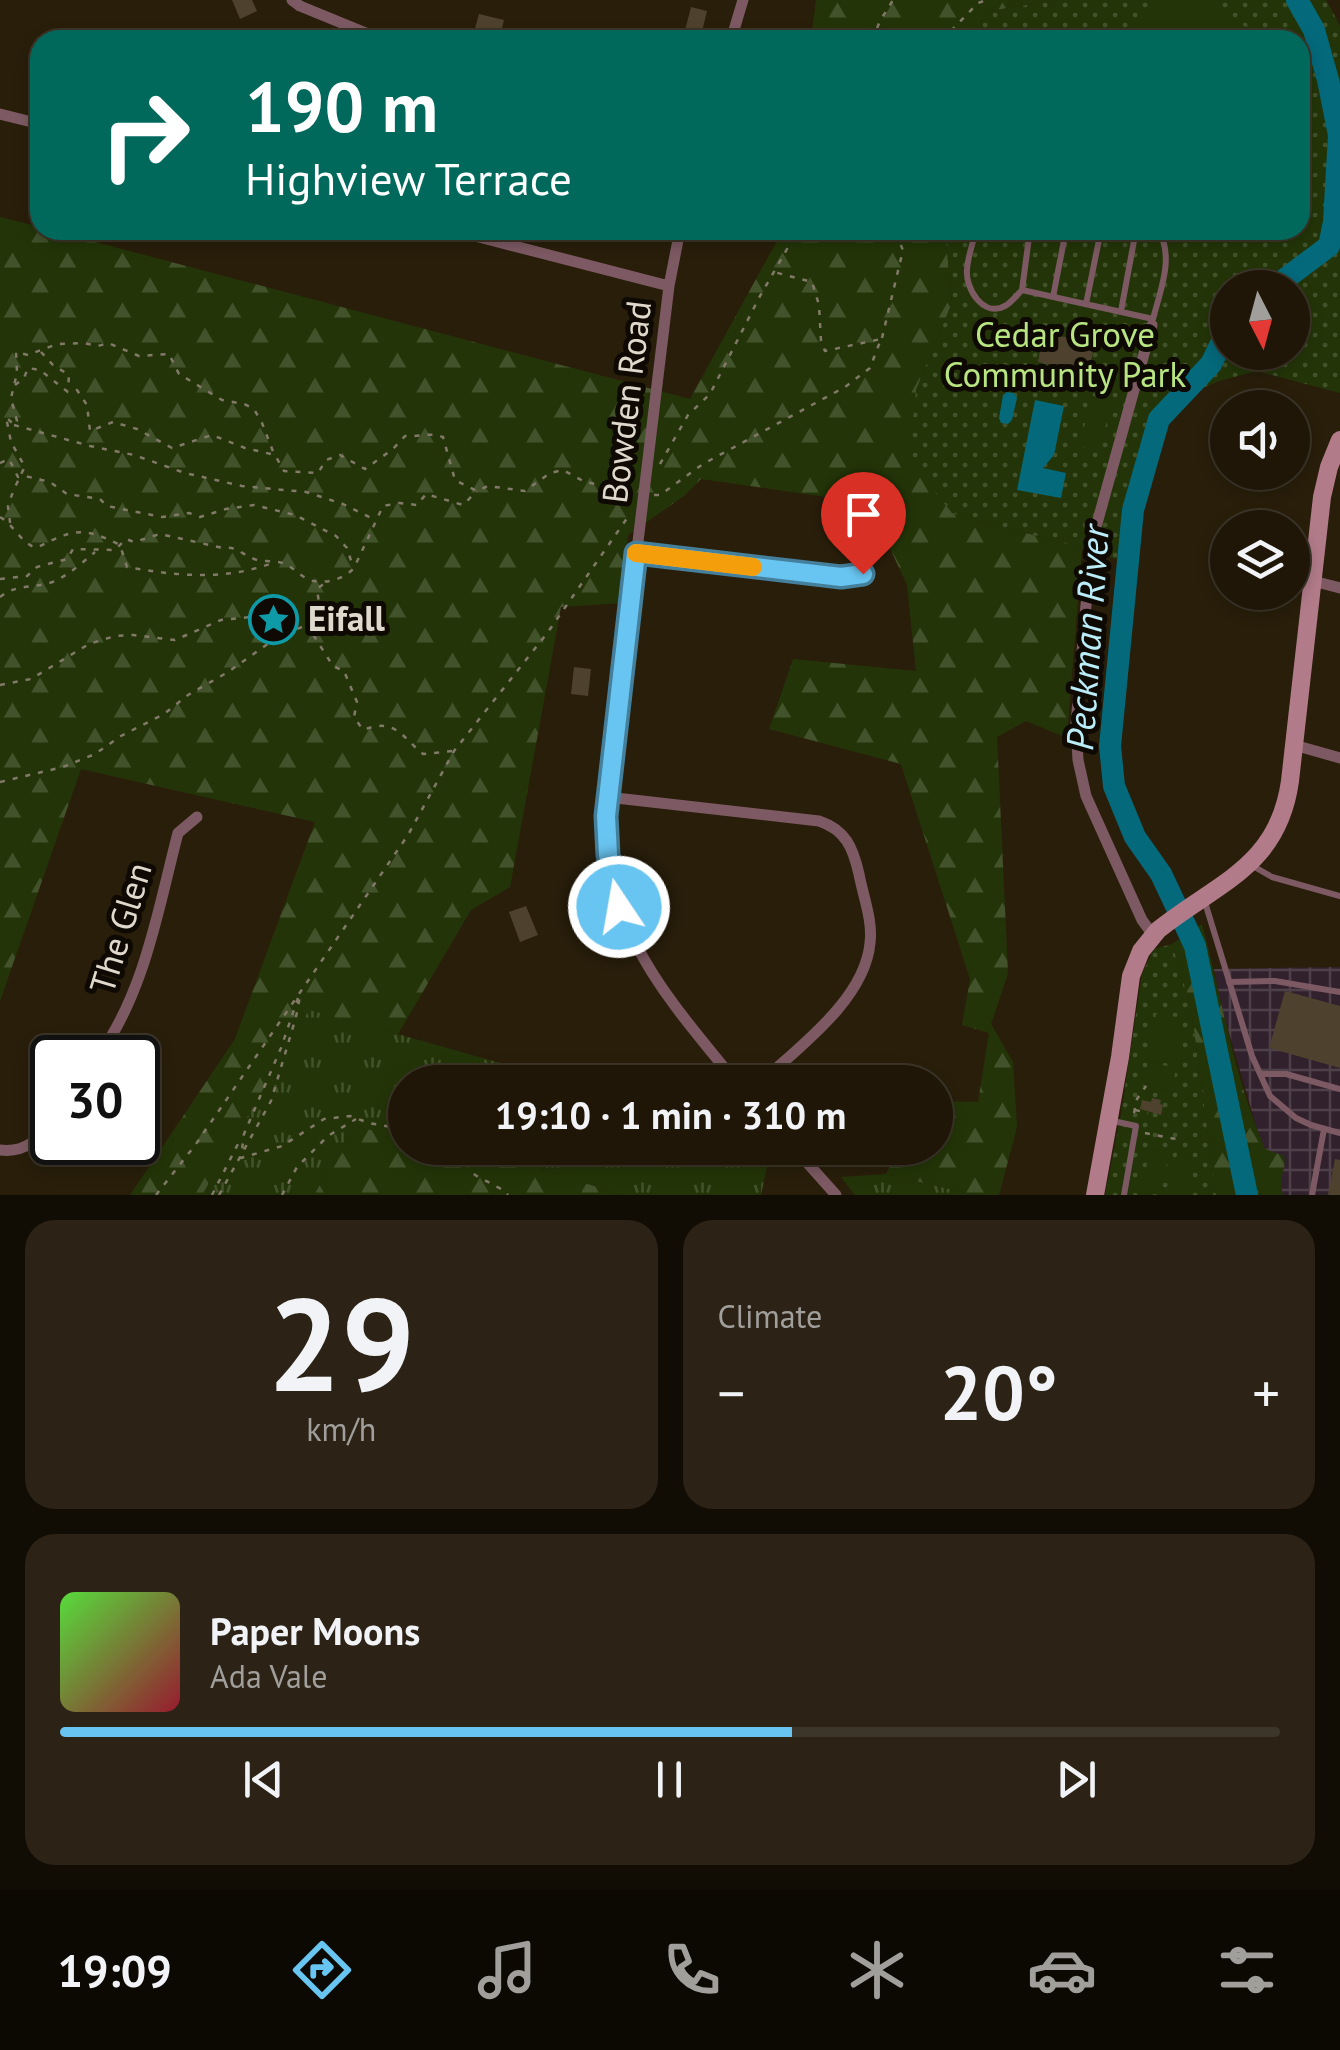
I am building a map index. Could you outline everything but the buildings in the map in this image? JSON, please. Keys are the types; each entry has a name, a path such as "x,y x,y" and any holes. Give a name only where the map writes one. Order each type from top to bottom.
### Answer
{"street":[{"path":"292,0 358,30"},
{"path":"734,30 743,0"},
{"path":"0,114 30,122"},
{"path":"491,240 669,286"},
{"name":"Bowden Road","path":"678,240 669,286 608,797 608,855 614,890 642,958 722,1065"},
{"path":"1153,322 1096,527 1076,724 1082,778 1092,813 1142,920 1158,930"},
{"path":"1095,1195 1131,976 1141,951 1158,930 1250,864 1273,835 1284,810 1322,497 1340,440"},
{"path":"636,553 841,577 863,574"},
{"path":"1313,581 1340,588"},
{"path":"1294,745 1340,758"},
{"path":"608,797 818,822 841,833 851,846 869,923 866,960 832,1016 779,1065"},
{"name":"The Glen","path":"113,1035 136,985 178,833 197,817"},
{"path":"0,1150 30,1145"},
{"path":"809,1165 836,1195"}],"lane":[{"path":"974,240 966,272 969,288 986,307 995,308 1006,306 1022,290 1029,240"},
{"path":"1054,296 1064,240"},
{"path":"1086,304 1099,240"},
{"path":"1122,311 1134,240"},
{"path":"1022,290 1122,311 1153,322 1166,259 1164,240"},
{"path":"1250,864 1272,877 1340,896"},
{"path":"1197,903 1270,1096 1296,1118 1340,1132"},
{"path":"1229,982 1275,981 1340,992"},
{"path":"1260,1074 1286,1074 1340,1089"},
{"path":"1109,1120 1133,1128 1124,1195"},
{"path":"1312,1195 1324,1130"}],"path":[{"path":"876,30 893,0"},
{"path":"951,30 978,2 987,0"},
{"path":"0,579 28,576 37,567 67,559 73,549 115,550 126,539 134,542 160,534 229,546 253,559 280,561 313,582 328,581 348,575 354,568 384,506 417,505 426,494 463,505 477,490 488,486 525,491 550,473 563,470 585,482 660,496 703,464 846,387 870,368 900,270 903,250 898,240"},
{"path":"774,272 812,282 825,351 881,339"},
{"path":"14,424 16,352 28,355 57,344 108,344 139,356 169,354 179,374 222,400 254,409 284,470 318,473 326,460 340,455 365,469 405,436 433,434 444,437 455,480 477,490"},
{"path":"40,349 42,356 68,375 68,392"},
{"path":"15,386 28,368 40,370 68,392"},
{"path":"68,392 77,390 87,405 90,432 113,422 137,429 172,448 212,435 275,455"},
{"path":"3,417 14,424 134,455 185,473 242,486 306,492 376,521"},
{"path":"3,417 25,467 18,477"},
{"path":"0,463 9,458 18,477 8,508 10,523"},
{"path":"18,477 50,482 67,494 100,500 107,506 162,516 189,514 200,518 254,505 295,516 336,536 347,548 354,568"},
{"path":"0,517 10,523 26,544 36,548 68,534 86,530 97,533 120,545 127,567 184,576 250,572 275,562"},
{"path":"0,598 17,588 52,583 97,550"},
{"path":"0,782 63,767 95,754 164,714 280,636 307,626 318,603 317,589 328,581"},
{"path":"0,684 32,680 89,644 114,636 175,640 221,620 250,616 273,619 284,615 307,626 333,666 344,671 358,702 354,717 363,730 375,725 403,732 423,754 454,751 408,835 300,992 282,1048 212,1195"},
{"path":"156,1195 196,1144 322,960"},
{"path":"220,1195 271,1101 301,990"},
{"path":"1146,1086 1137,1100 1133,1128 1176,1141"},
{"path":"1134,1110 1148,1114"},
{"path":"244,1134 241,1158 282,1146 324,1119 350,1116 388,1126"},
{"path":"282,1195 297,1166 328,1136 357,1118"},
{"path":"469,1165 475,1175 508,1195"}],"shaded area":[{"path":"1340,967 1340,1195 1283,1195 1279,1180 1285,1164 1265,1149 1256,1126 1214,969"}],"green space":[{"path":"816,0 1058,0 990,11 975,30 812,30"},
{"name":"Cedar Grove Community Park","path":"1058,0 1326,0 1340,26 1340,393 1257,371 1189,394 1166,427 1137,524 1131,564 952,513 909,460 916,390 952,303 946,240 1310,240 1310,30 975,30 990,11"},
{"path":"1161,0 1203,0 1250,30 1132,30"},
{"path":"0,217 30,224 30,240 88,240 690,399 777,240 946,240 952,303 916,390 952,513 1082,548 1067,738 1026,721 997,737 1008,973 991,1024 1013,1062 1017,1127 999,1195 975,1195 886,1174 890,1165 953,1165 953,1101 978,1102 989,1033 962,1025 970,979 901,764 769,729 793,659 916,671 907,585 869,503 701,479 684,496 628,535 622,603 561,607 510,887 471,910 398,1034 309,1010 202,1195 130,1195 150,1165 160,1165 160,1150 235,1039 315,822 81,769 0,1001"},
{"path":"1093,396 1112,401 1099,451 1079,445"},
{"path":"1202,924 1254,1122 1265,1149 1284,1156 1283,1195 1216,1195 1191,1008 1172,944"},
{"path":"1172,944 1191,1008 1216,1195 1105,1195 1142,974 1154,949"},
{"path":"309,1009 508,1065 388,1065 388,1134 354,1126 314,1195 202,1195"},
{"path":"1156,1014 1183,1018 1176,1065 1148,1060"},
{"path":"1148,1062 1176,1068 1172,1091 1143,1085"},
{"path":"354,1126 388,1134 388,1165 530,1165 621,1195 314,1195"},
{"path":"1150,1149 1169,1153 1161,1195 1141,1192"},
{"path":"1177,1154 1196,1158 1189,1195 1168,1195"},
{"path":"530,1165 767,1165 761,1195 621,1195"},
{"path":"886,1174 975,1195 855,1195 841,1177"}],"water":[{"path":"1007,392 1017,398 1008,424 1001,423 999,418"},
{"path":"1035,400 1064,406 1054,455 1043,468 1066,473 1061,498 1017,490"}],"waterway":[{"name":"Peckman River","path":"1297,0 1314,30 1339,135 1329,246 1297,270"},
{"name":"Peckman River","path":"1210,365 1159,419 1133,510 1110,746 1114,786 1135,837 1161,874 1195,946 1247,1195"}],"slow traffic":[{"path":"636,553 753,567"}],"place":[{"name":"Eifall","path":"273,619"}],"route":[{"path":"619,907 608,855 606,816 636,553 841,577 863,574"}]}
